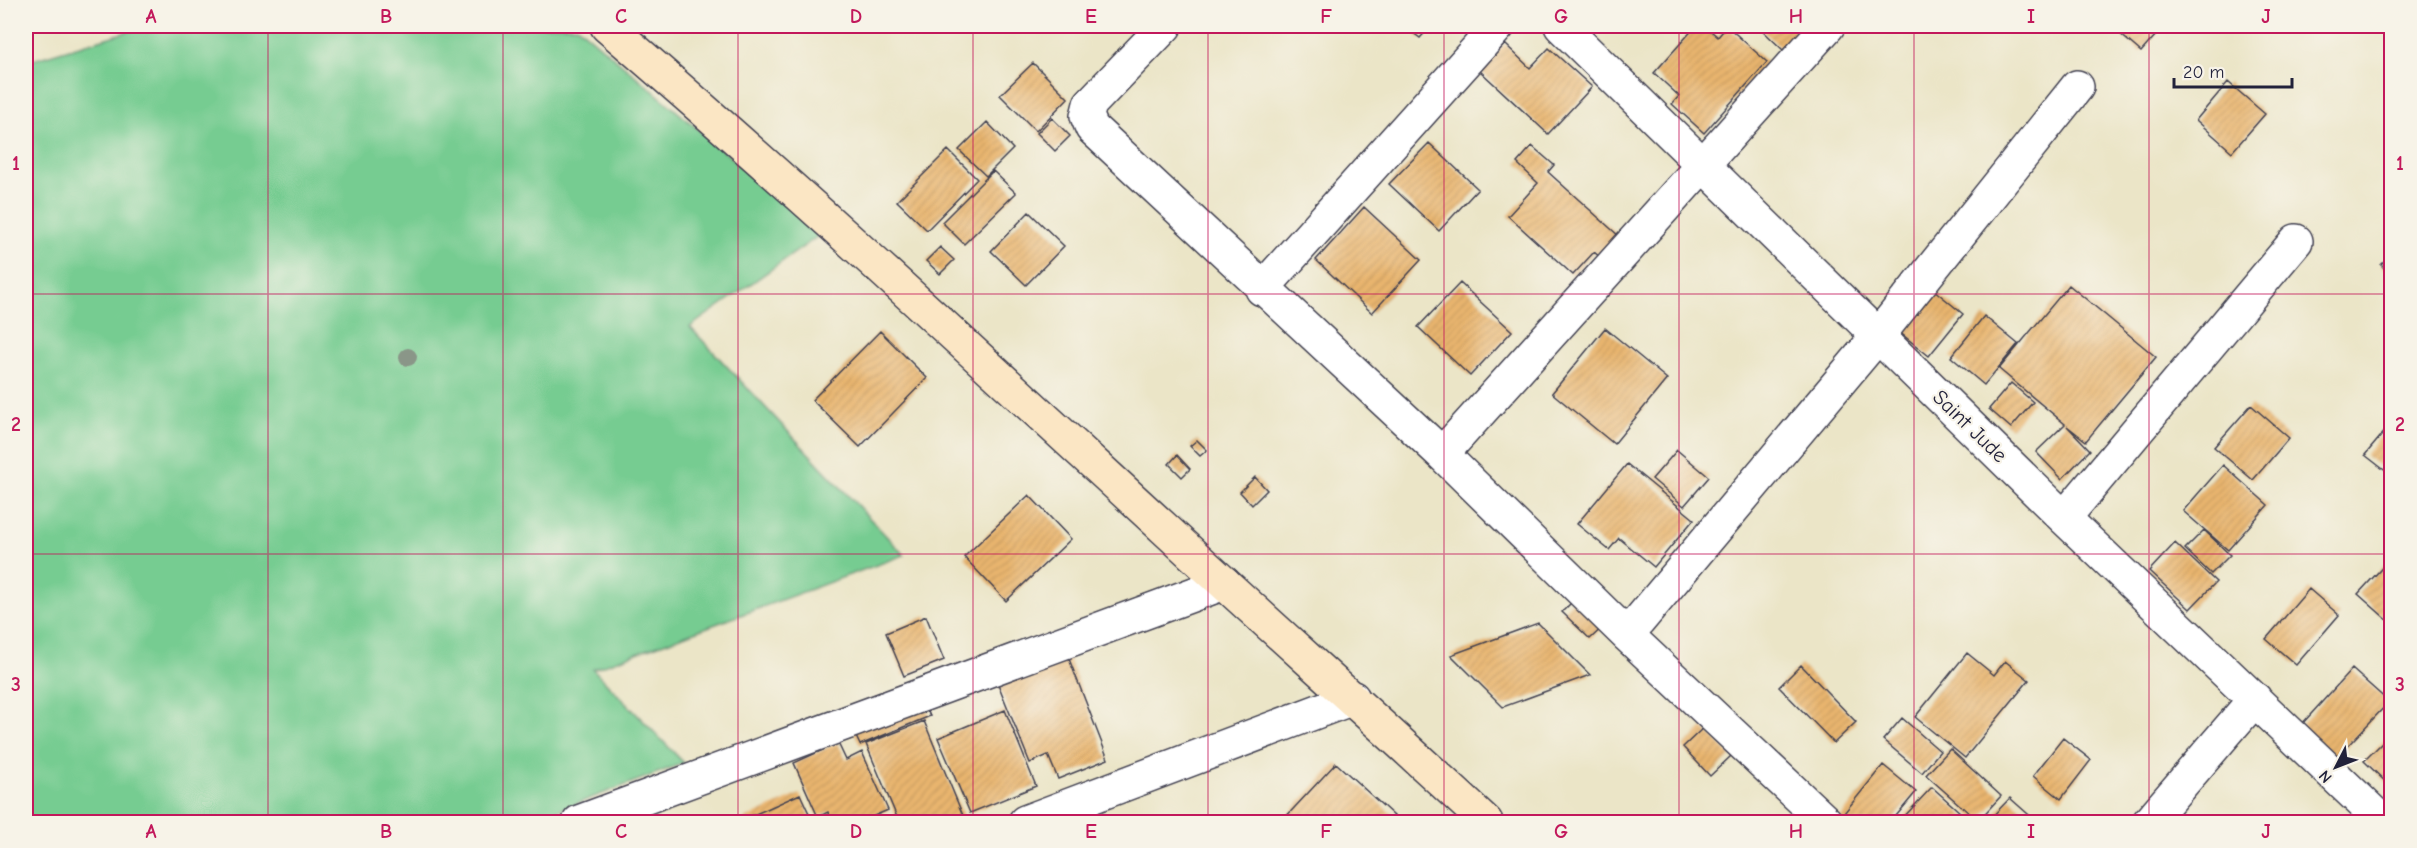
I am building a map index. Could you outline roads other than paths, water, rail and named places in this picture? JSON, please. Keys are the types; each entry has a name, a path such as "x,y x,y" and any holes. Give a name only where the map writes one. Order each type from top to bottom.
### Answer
{"street":[{"path":"607,26 859,248 1486,822"},
{"path":"1165,26 1090,104 1087,116 1092,128 1115,153 1442,454 1627,635 1826,822"},
{"path":"1262,289 1498,26"},
{"name":"Saint Jude","path":"1561,26 2064,518 2383,822"},
{"path":"1442,454 1828,26"},
{"path":"1627,635 1877,336 2078,87"},
{"path":"2064,518 2296,241"},
{"path":"579,822 1224,583"},
{"path":"1047,819 1353,698"},
{"path":"2149,822 2255,699"}]}
